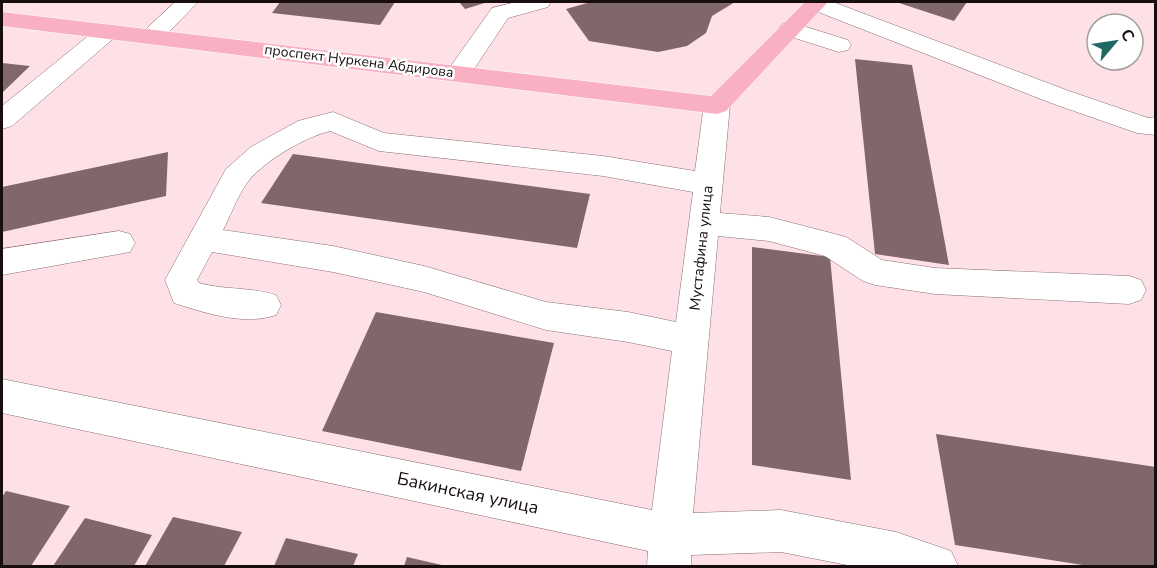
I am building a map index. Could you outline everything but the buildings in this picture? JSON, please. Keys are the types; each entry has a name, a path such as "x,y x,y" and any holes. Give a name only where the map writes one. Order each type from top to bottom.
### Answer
{"main road":[{"path":"717,105 816,2"},
{"name":"проспект Нуркена Абдирова","path":"2,19 717,105"}],"street":[{"path":"152,36 187,2"},
{"path":"459,73 500,13 540,2"},
{"path":"816,2 1060,97 1147,127 1155,126"},
{"path":"790,29 839,45"},
{"path":"2,120 106,33"},
{"name":"Мустафина улица","path":"670,551 717,105"},
{"path":"264,305 213,301 186,293 181,280 236,176 261,154 308,127 333,121 379,142 603,166 708,184"},
{"path":"704,223 769,229 835,246 875,272 935,282 1129,290"},
{"path":"204,239 333,259 424,279 546,316 628,327 692,340"},
{"path":"2,262 119,243"},
{"name":"Бакинская улица","path":"2,396 670,551 781,531 896,554 936,567"}]}
